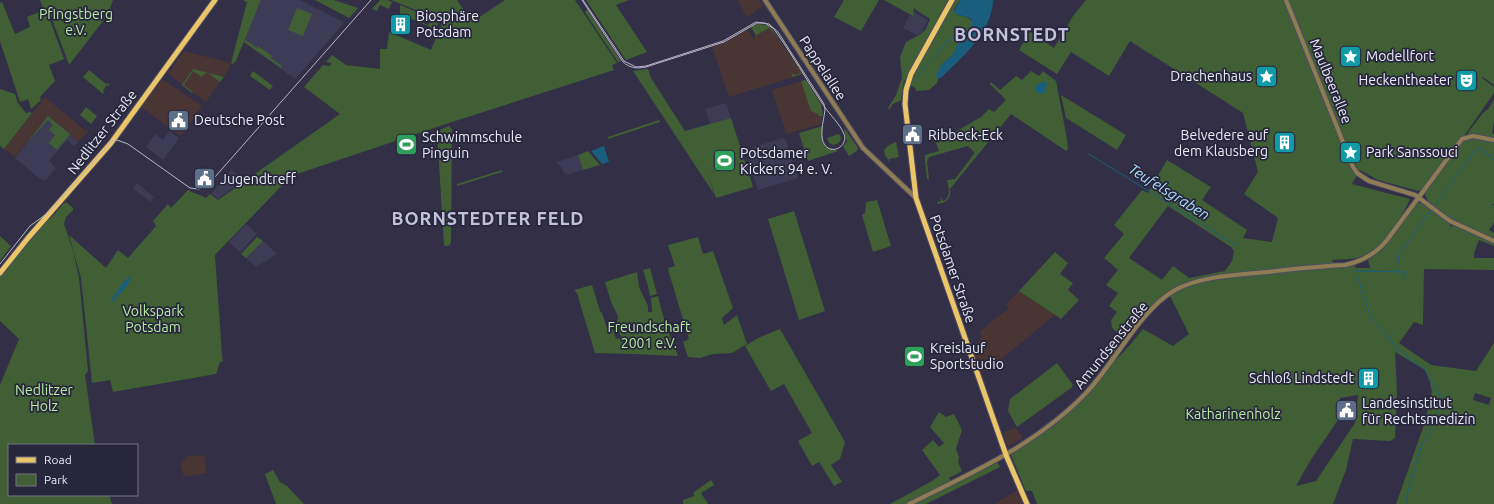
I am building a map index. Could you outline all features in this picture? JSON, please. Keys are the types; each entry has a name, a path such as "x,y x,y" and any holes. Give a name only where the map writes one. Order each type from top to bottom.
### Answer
{"main road":[{"name":"Nedlitzer Straße","path":"0,273 28,238 111,143 215,0"},
{"name":"Potsdamer Straße","path":"952,0 911,74 906,90 905,104 916,198 1006,455 1027,504"}],"street":[{"name":"Pappelallee","path":"765,0 863,148 916,198"},
{"name":"Maulbeerallee","path":"1286,0 1353,167 1357,173 1369,181 1415,195 1453,222 1494,241"},
{"name":"Amundsenstraße","path":"909,504 981,469 1006,455 1053,423 1096,383 1145,316 1168,294 1202,280 1225,276 1345,265 1368,257 1380,249 1463,138 1473,136 1494,140"}],"shaded area":[{"path":"261,0 300,0 343,22 343,24 295,79 243,42"},
{"path":"737,0 759,0 763,6 747,17"},
{"path":"912,11 928,20 921,34 917,35 903,28"},
{"path":"770,27 803,74 729,97 712,47 726,42 747,29 753,38"},
{"path":"184,51 231,63 229,69 206,102 168,74"},
{"path":"163,80 202,106 181,136 141,107"},
{"path":"806,80 822,106 822,124 787,134 772,90"},
{"path":"45,97 86,131 88,129 88,132 78,142 70,136 71,134 48,116 15,157 4,149"},
{"path":"726,103 731,118 710,124 705,109"},
{"path":"48,116 71,134 70,136 78,142 74,146 67,140 49,161 56,168 45,181 42,179 41,180 15,158"},
{"path":"169,131 179,138 163,160 146,147 155,134 163,140"},
{"path":"782,138 786,140 798,178 758,190 745,150"},
{"path":"578,155 583,170 566,175 557,162"},
{"path":"231,170 245,179 218,199 211,194"},
{"path":"137,183 154,197 150,202 133,188"},
{"path":"246,224 257,234 240,252 229,242"},
{"path":"263,241 277,254 256,267 246,258"},
{"path":"1019,291 1055,315 988,370 981,373 971,345 978,342 982,336 979,332 1009,308 1006,304"},
{"path":"1015,427 1023,438 1009,446 1007,445 1003,433"},
{"path":"204,455 207,473 184,477 180,464 188,456"},
{"path":"1017,490 1023,504 995,504"}],"green space":[{"name":"Pfingstberg e.V.","path":"40,0 113,0 107,16 69,65 48,8 46,9 64,59 49,65 55,81 40,97 41,100 31,109 28,99 20,102 0,41 0,3 2,2 15,34 30,27 27,17 44,10"},
{"path":"244,0 261,0 236,61 233,64 231,63 247,2"},
{"path":"315,0 334,0 358,8 349,18"},
{"path":"380,0 392,2 389,9 380,5 377,11 372,9"},
{"name":"Volkspark Potsdam","path":"391,0 457,0 472,22 505,0 575,0 617,63 612,65 614,70 291,176 215,255 223,361 220,362 216,374 113,392 110,380 92,383 81,278 69,235 106,268 118,250 128,258 156,226 153,221 168,204 171,208 188,190 206,198 210,194 218,200 340,114 304,87 323,65 330,66 331,63 326,62 332,55 346,65 380,69 380,49 387,49 389,32 431,50 443,21"},
{"path":"586,0 629,0 616,5 647,52 626,60"},
{"path":"844,0 879,0 861,31 834,17"},
{"path":"884,0 949,0 946,6 951,8 955,0 960,0 954,9 958,15 967,17 972,21 972,25 952,56 942,64 937,83 929,90 916,91 916,89 904,80 901,100 893,104 889,110 888,108 896,95 902,78 900,57 906,42 921,34 926,29 930,19 914,7 913,16"},
{"name":"Katharinenholz","path":"1086,0 1494,0 1494,85 1483,77 1482,78 1494,87 1494,93 1464,136 1422,191 1378,180 1360,170 1352,184 1410,199 1397,223 1385,239 1371,252 1356,258 1332,260 1335,265 1355,265 1356,268 1370,268 1368,260 1382,250 1417,203 1421,203 1450,223 1450,227 1453,225 1494,244 1494,246 1479,240 1474,253 1474,258 1494,258 1494,270 1424,269 1423,325 1414,322 1399,343 1431,365 1476,371 1494,343 1494,504 1396,504 1425,422 1432,392 1425,370 1395,352 1397,392 1395,438 1390,441 1353,439 1346,470 1333,504 1037,504 1032,491 1026,491 1011,455 1055,425 1080,402 1143,329 1173,346 1189,334 1169,294 1145,316 1111,362 1108,355 1122,336 1112,328 1111,320 1117,312 1109,306 1118,293 1106,285 1118,270 1104,258 1124,234 1114,225 1142,190 1148,193 1167,160 1211,187 1202,200 1247,230 1243,238 1272,242 1278,218 1244,194 1258,172 1243,113 1130,41 1109,76 1071,52 1057,74 1019,50 1030,32 1054,48 1073,16","holes":["1168,206 1231,247 1234,251 1232,261 1225,271 1189,278 1173,266 1162,280 1129,258","1475,393 1491,398 1489,405 1473,400","1358,395 1355,423 1316,481 1296,486 1310,461 1338,420 1340,398"]},
{"path":"400,5 439,21 429,22 422,19 421,22 428,25 429,23 439,22 435,29 400,14"},
{"path":"297,8 312,14 303,36 288,30"},
{"path":"587,9 621,61 618,62 588,17 585,12"},
{"path":"757,24 768,25 777,36 769,28 757,35 757,37 751,27"},
{"path":"246,40 272,56 271,58 282,66 281,68 244,42"},
{"path":"193,69 224,77 220,82 208,73 204,74 202,77 193,71 184,85 193,92 192,93 182,85"},
{"name":"Potsdamer Kickers 94 e. V.","path":"648,69 651,78 685,131 731,118 753,187 716,198 706,170 714,194 633,71"},
{"path":"89,70 106,84 109,84 109,86 107,85 103,91 103,94 83,77"},
{"path":"253,71 273,86 270,90 250,76"},
{"path":"800,71 802,74 793,77 791,73 796,75 801,73"},
{"path":"1031,71 1039,76 1043,71 1056,81 1068,149 1066,151 1011,114 950,189 948,200 938,204 937,202 941,201 940,196 943,201 946,200 948,195 949,189 947,180 955,179 974,152 968,146 929,157 927,162 929,179 927,179 925,155 939,151 936,143 981,117 989,109 994,112 1006,100 990,84 991,82 1000,90 1016,76 1022,80"},
{"path":"806,80 821,104 823,116 819,116 811,111 801,81"},
{"path":"0,89 15,94 18,103 26,113 32,113 4,149 0,146"},
{"path":"1061,95 1126,135 1117,150 1066,118"},
{"path":"1494,100 1494,122 1492,133 1494,134 1494,139 1480,135 1467,134 1483,113 1488,109"},
{"path":"86,107 97,116 91,124 80,115"},
{"path":"48,116 70,134 57,150 49,143 55,135 49,130 53,125 48,120 26,144"},
{"path":"659,120 660,122 608,139 608,137"},
{"path":"449,126 452,130 451,242 450,245 446,246 444,245 437,131"},
{"path":"823,126 823,143 828,148 838,151 808,161 799,133"},
{"path":"845,129 858,148 857,151 849,156 843,146 847,142"},
{"path":"839,134 841,138 839,143 833,145 829,143 827,138"},
{"path":"1469,138 1477,138 1494,142 1494,203 1492,206 1494,205 1494,223 1489,230 1494,233 1494,238 1454,221 1444,215 1429,201 1424,193 1463,142"},
{"path":"896,142 899,157 889,159 890,163 884,150 889,145"},
{"path":"588,151 600,165 583,170 578,155"},
{"path":"502,170 502,172 457,186 457,184"},
{"path":"877,200 891,246 873,252 862,215 865,213 866,202"},
{"name":"Nedlitzer Holz","path":"66,202 73,208 73,210 66,217 64,224 73,250 79,278 88,371 85,375 95,444 8,444 8,496 109,496 112,504 0,504 0,385 19,339 0,321 0,275 44,222 51,218"},
{"path":"794,211 825,311 799,320 768,219"},
{"path":"0,236 11,246 0,261"},
{"path":"257,237 263,241 246,258 241,254"},
{"path":"698,237 703,254 713,251 733,308 722,318 724,325 737,315 747,344 732,353 713,354 700,358 688,357 683,342 689,339 668,268 675,266 668,245"},
{"path":"1055,252 1068,263 1060,274 1073,283 1068,290 1079,300 1061,319 1019,291"},
{"path":"650,268 657,294 650,296 643,270"},
{"name":"Freundschaft 2001 e.V.","path":"637,272 639,287 648,306 648,312 652,312 651,298 658,296 665,323 678,356 595,353 577,293 574,290 592,285 608,331 613,329 616,339 627,337 621,337 617,325 618,316 611,302 605,282"},
{"path":"780,329 845,442 840,459 831,465 842,482 834,486 819,462 812,466 798,441 812,433 784,384 771,391 745,346 758,338"},
{"path":"1057,363 1073,385 1017,427 1008,411 1010,399"},
{"path":"939,412 946,417 954,414 962,430 956,449 959,457 958,462 962,471 949,478 953,484 997,462 1000,467 926,504 890,504 940,475 922,450 933,440 939,447 944,443 930,427"},
{"path":"273,470 280,482 287,486 304,504 276,504 265,474"},
{"path":"711,480 714,485 701,493 708,504 683,504 683,500 694,496 694,492"}],"water":[{"path":"960,0 993,0 991,12 988,22 976,42 960,60 938,79 936,75 942,64 952,56 957,45 972,25 970,18 956,14 954,11"},
{"path":"1047,82 1045,92 1040,94 1035,88 1038,84"},
{"path":"604,146 609,162 602,164 591,151"},
{"path":"131,275 128,285 112,302 111,301 120,287"}],"waterway":[{"path":"918,76 946,42 953,37 964,35"},
{"path":"1434,206 1478,147 1494,160"},
{"name":"Teufelsgraben","path":"1089,154 1237,246"},
{"path":"1397,271 1399,254 1431,210"},
{"path":"1354,271 1405,272 1405,279"},
{"path":"1357,275 1371,318 1388,336 1396,348 1425,370 1442,399 1440,410 1421,447 1407,495 1407,504"}],"tram line":[{"path":"0,264 30,226 49,212 112,141 117,140 128,144 190,188 199,189 207,186 371,0"},
{"path":"582,0 623,62 628,66 637,68 646,67 724,42 757,23 765,23 774,29 787,48 824,106 826,109 842,130 845,136 844,143 837,149 831,149 825,145 822,136 825,110 824,104 778,32 769,24 756,22 723,41 646,66 636,67 624,61 583,0"}],"place":[{"name":"Biosphäre Potsdam","path":"401,24"},
{"name":"Modellfort","path":"1351,56"},
{"name":"Drachenhaus","path":"1267,76"},
{"name":"Heckentheater","path":"1467,80"},
{"name":"Deutsche Post","path":"179,120"},
{"name":"Ribbeck-Eck","path":"913,135"},
{"name":"Belvedere auf dem Klausberg","path":"1284,143"},
{"name":"Schwimmschule Pinguin","path":"407,145"},
{"name":"Park Sanssouci","path":"1350,152"},
{"name":"Potsdamer Kickers 94 e. V.","path":"724,161"},
{"name":"Jugendtreff","path":"205,179"},
{"name":"Kreislauf Sportstudio","path":"914,356"},
{"name":"Schloß Lindstedt","path":"1369,378"},
{"name":"Landesinstitut für Rechtsmedizin","path":"1347,411"}],"district":[{"name":"BORNSTEDT","path":"1012,35"},
{"name":"BORNSTEDTER FELD","path":"488,219"}]}
